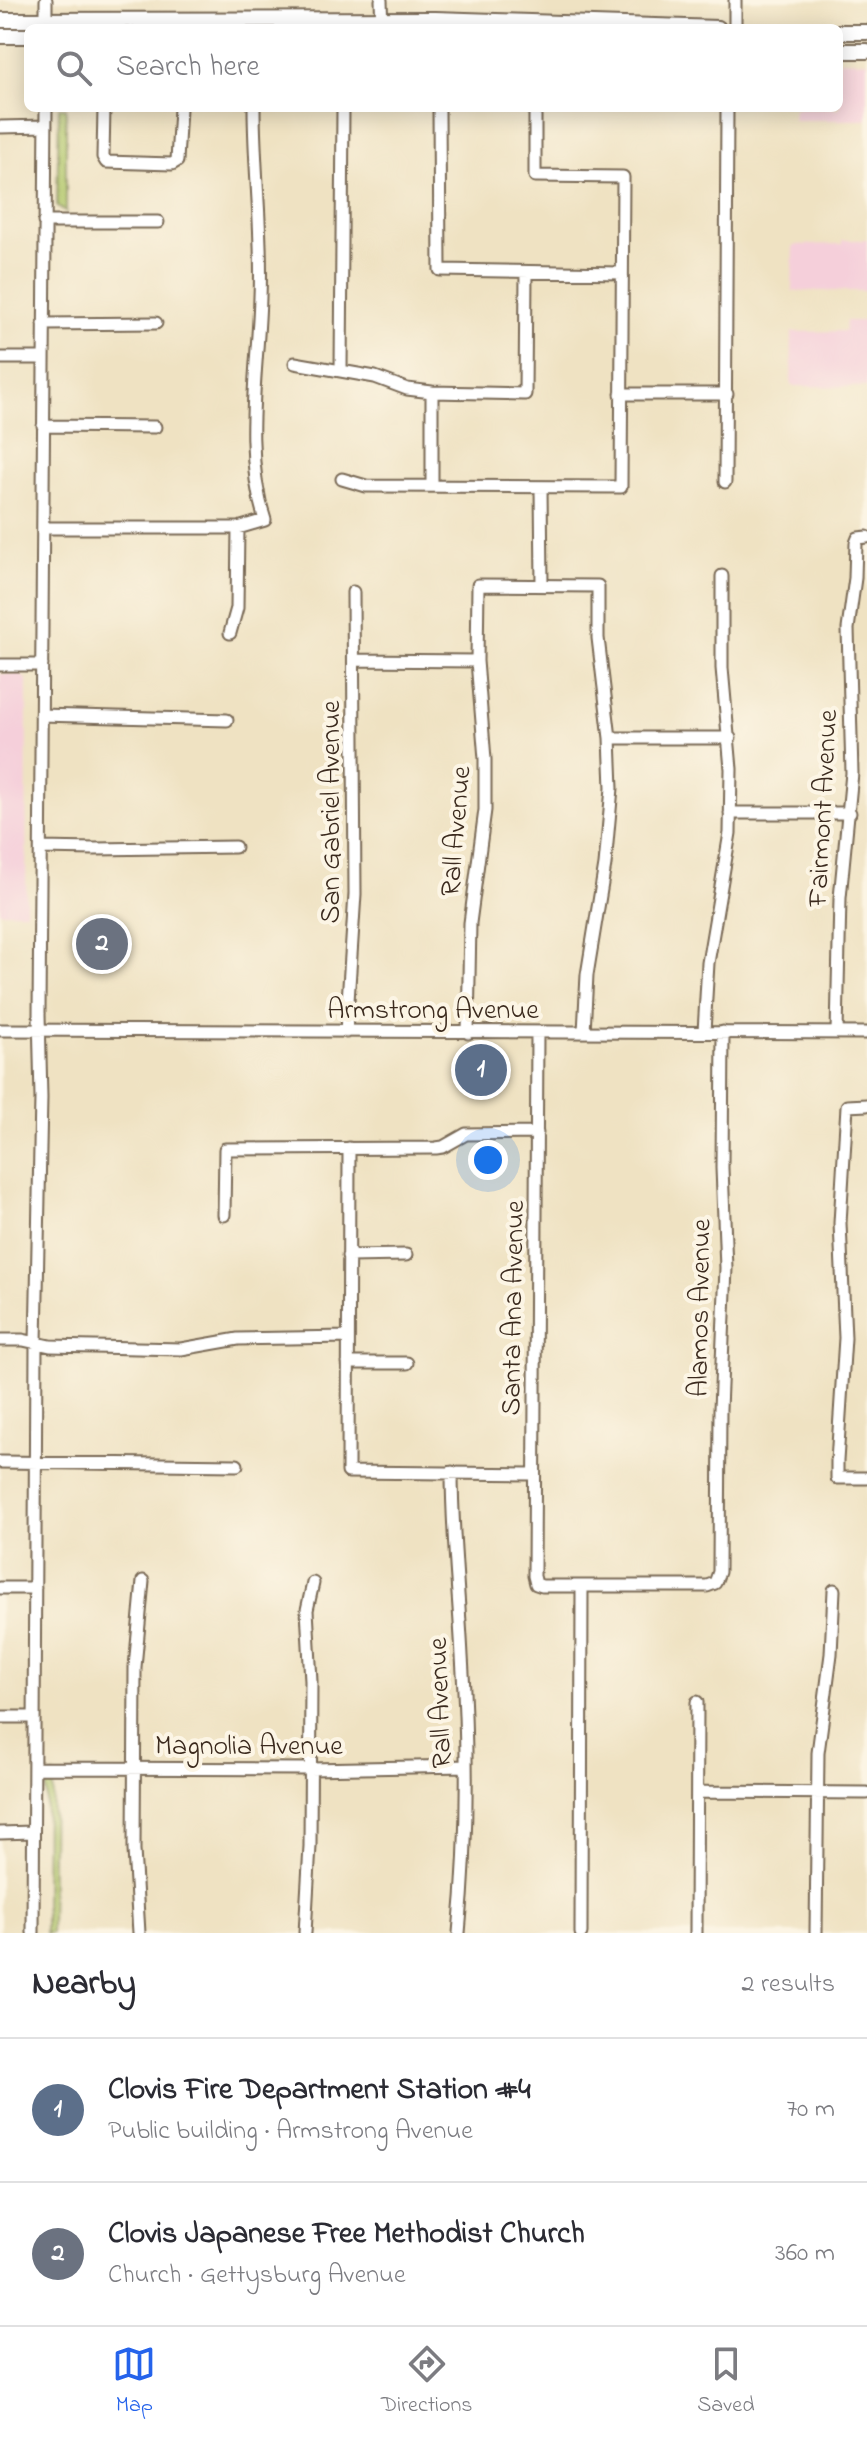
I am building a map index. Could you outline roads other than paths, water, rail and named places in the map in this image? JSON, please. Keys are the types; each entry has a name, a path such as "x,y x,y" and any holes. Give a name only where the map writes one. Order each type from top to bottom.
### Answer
{"main road":[{"path":"0,20 46,24 382,24"},
{"path":"843,34 863,32"},
{"path":"0,36 24,36"},
{"path":"843,51 865,50"}],"street":[{"path":"46,0 46,24"},
{"path":"381,0 382,24"},
{"path":"735,0 735,24"},
{"path":"33,1933 46,112"},
{"path":"104,112 103,157 106,162 126,164 172,164 177,161 180,112"},
{"path":"43,528 238,528 265,520 254,473 255,355 261,247 254,112"},
{"path":"341,371 343,112"},
{"path":"439,112 446,286"},
{"path":"342,479 366,486 621,487 623,177 535,176 535,112"},
{"path":"725,482 727,112"},
{"path":"0,127 46,126"},
{"path":"44,222 158,222"},
{"path":"444,271 622,273"},
{"path":"295,363 375,377 407,389 525,394 526,273"},
{"path":"44,324 156,323"},
{"path":"0,358 44,358"},
{"path":"432,392 432,486"},
{"path":"621,394 727,394"},
{"path":"43,426 155,427"},
{"path":"541,487 542,585 598,586 598,638 610,738 610,828 590,945 584,1032"},
{"path":"230,633 237,608 238,528"},
{"name":"Fairmont Avenue","path":"837,1033 840,898 850,813 852,727 848,629 862,538"},
{"path":"704,1032 704,994 725,870 730,813 730,738 722,668 722,576"},
{"name":"Rall Avenue","path":"468,1033 470,923 485,810 485,759 477,661 478,585 542,585"},
{"name":"San Gabriel Avenue","path":"346,1032 355,894 353,592"},
{"path":"354,660 477,661"},
{"path":"0,665 42,665"},
{"path":"41,715 227,720"},
{"path":"610,738 730,738"},
{"path":"730,813 850,813"},
{"path":"41,848 235,847"},
{"name":"Armstrong Avenue","path":"0,1030 867,1033"},
{"name":"Santa Ana Avenue","path":"537,1032 534,1576 536,1584 542,1586 582,1587"},
{"name":"Alamos Avenue","path":"582,1587 707,1586 715,1583 719,1572 720,1409 726,1284 722,1168 723,1032"},
{"path":"867,1105 847,1106 840,1223 845,1338 837,1478 867,1478"},
{"path":"224,1215 225,1149 436,1148 466,1134 537,1133"},
{"path":"349,1148 348,1472 533,1474"},
{"path":"348,1256 406,1255"},
{"path":"0,1340 50,1346 181,1349 238,1339 348,1337"},
{"path":"348,1363 407,1363"},
{"path":"0,1462 237,1465"},
{"name":"Rall Avenue","path":"452,1472 452,1534 465,1711 459,1933"},
{"path":"139,1933 134,1850 135,1667 143,1581"},
{"path":"305,1933 310,1846 311,1681 307,1610 313,1583"},
{"path":"581,1933 582,1587"},
{"path":"0,1588 35,1588"},
{"path":"816,1933 820,1727 834,1620 834,1590"},
{"path":"696,1933 697,1702"},
{"path":"0,1717 34,1717"},
{"name":"Magnolia Avenue","path":"34,1768 465,1766"},
{"path":"697,1792 867,1793"},
{"path":"0,1833 33,1832"}],"place":[{"name":"Clovis Japanese Free Methodist Church","path":"102,944"},
{"name":"Clovis Fire Department Station #4","path":"481,1070"}]}
